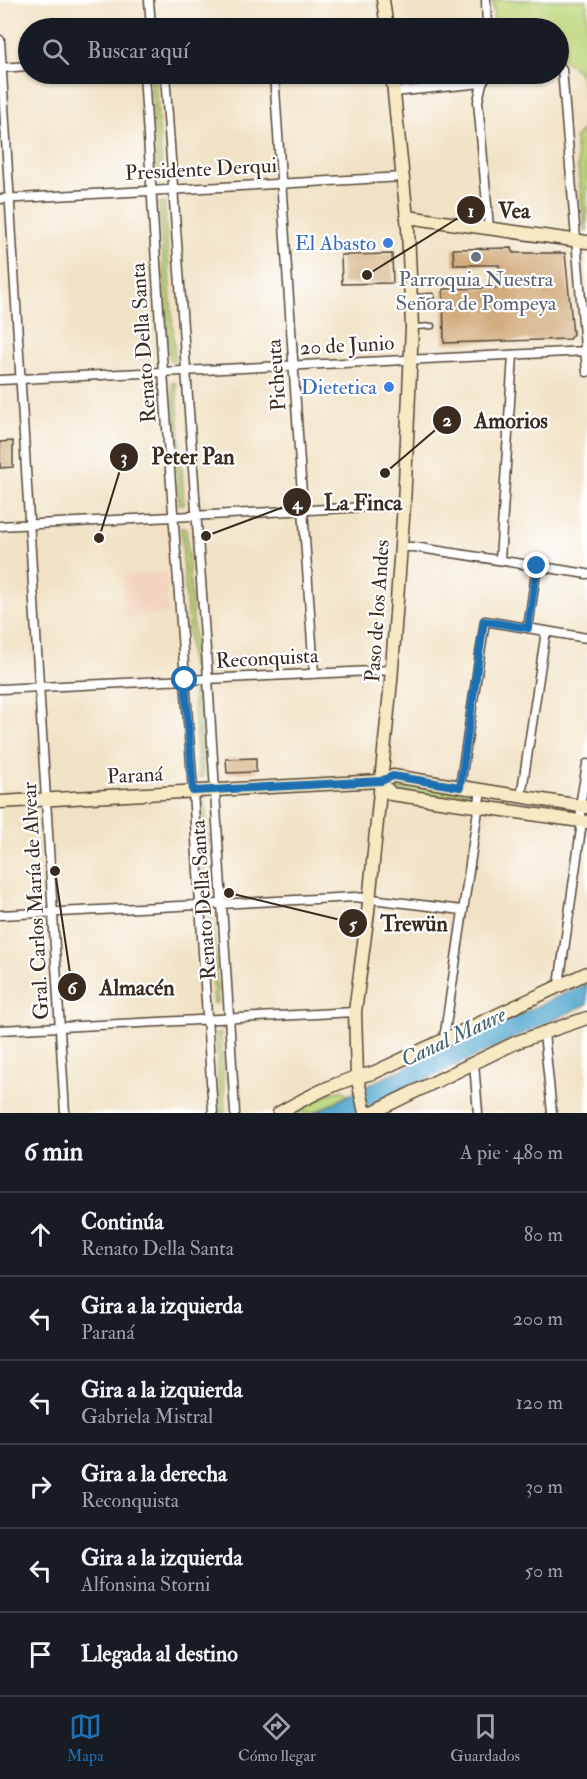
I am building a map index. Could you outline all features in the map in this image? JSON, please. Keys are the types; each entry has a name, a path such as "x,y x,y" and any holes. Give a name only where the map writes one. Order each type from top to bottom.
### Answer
{"street":[{"path":"149,0 150,18"},
{"path":"383,0 386,18"},
{"path":"486,0 487,18"},
{"name":"Gral. Carlos María de Alvear","path":"0,40 65,1113"},
{"path":"1,68 18,67"},
{"name":"Renato Della Santa","path":"145,84 213,1113"},
{"name":"Renato Della Santa","path":"166,84 208,678 235,1113"},
{"name":"Picheuta","path":"275,84 314,674"},
{"name":"Paso de los Andes","path":"367,1111 359,1090 357,1076 355,1012 392,670 404,505 412,327 407,217 393,84"},
{"path":"394,92 472,84"},
{"path":"482,84 478,101 489,228"},
{"path":"562,84 581,241 587,372"},
{"name":"Presidente Derqui","path":"0,199 403,177"},
{"path":"407,217 581,241"},
{"name":"20 de Junio","path":"0,380 586,351"},
{"path":"500,560 513,355"},
{"path":"0,526 404,505"},
{"path":"401,547 414,547 587,574"},
{"path":"528,628 537,566"},
{"path":"460,787 484,621 587,638"},
{"path":"521,796 546,631"},
{"name":"Reconquista","path":"0,688 392,670"},
{"path":"559,986 585,822 587,764"},
{"name":"Paraná","path":"0,802 381,781 393,776 584,807"},
{"path":"381,781 391,794 585,822"},
{"path":"444,1040 481,790"},
{"path":"0,915 355,897 462,910"},
{"path":"279,1113 320,1091 357,1076 374,1073 587,973"},
{"path":"0,1030 355,1012"},
{"path":"367,1111 517,1042 587,1018"},
{"path":"544,1033 552,1113"},
{"path":"474,1063 478,1113"}],"lane":[{"path":"412,297 432,296"},
{"path":"412,327 432,326"}],"shaded area":[{"path":"166,572 168,614 124,618 122,576"}],"green space":[{"path":"493,0 587,0 587,123 582,78 569,64 569,18 494,18"},
{"path":"151,84 156,84 162,178 157,179"},
{"path":"587,126 587,231 585,231 575,138"},
{"path":"159,203 164,203 175,361 170,361"},
{"path":"172,383 176,383 184,504 179,504"},
{"path":"181,528 186,528 196,667 191,667"},
{"path":"198,690 203,777 199,777 193,691"},
{"path":"393,782 474,794 475,799 474,801 394,790 391,786"},
{"path":"205,802 210,887 205,888 200,803"},
{"path":"208,917 213,917 218,1003 214,1003"},
{"path":"216,1033 221,1033 225,1113 220,1113"},
{"path":"343,1090 349,1095 314,1113 291,1113 330,1093"}],"water":[{"path":"587,983 587,1004 354,1113 314,1113 375,1082"}],"building":[{"path":"512,248 513,253 565,253 573,334 569,339 444,343 443,289 499,288 499,265 454,265 453,249"},
{"path":"392,254 393,283 342,284 341,255"},
{"path":"13,441 13,467 0,468 0,442"},
{"path":"256,758 256,772 227,773 226,759"}],"place":[{"name":"El Abasto","path":"388,243"},
{"name":"Parroquia Nuestra Señora de Pompeya","path":"476,257"},
{"name":"Vea","path":"367,275"},
{"name":"Dietetica","path":"389,387"},
{"name":"Amorios","path":"385,473"},
{"name":"La Finca","path":"206,536"},
{"name":"Peter Pan","path":"99,538"},
{"name":"Almacén","path":"55,871"},
{"name":"Trewün","path":"229,893"}],"route":[{"path":"185,680 193,791 381,781 393,776 460,787 484,621 528,628 537,566"}],"water label":[{"name":"Canal Maure","path":"453,1036"}]}
